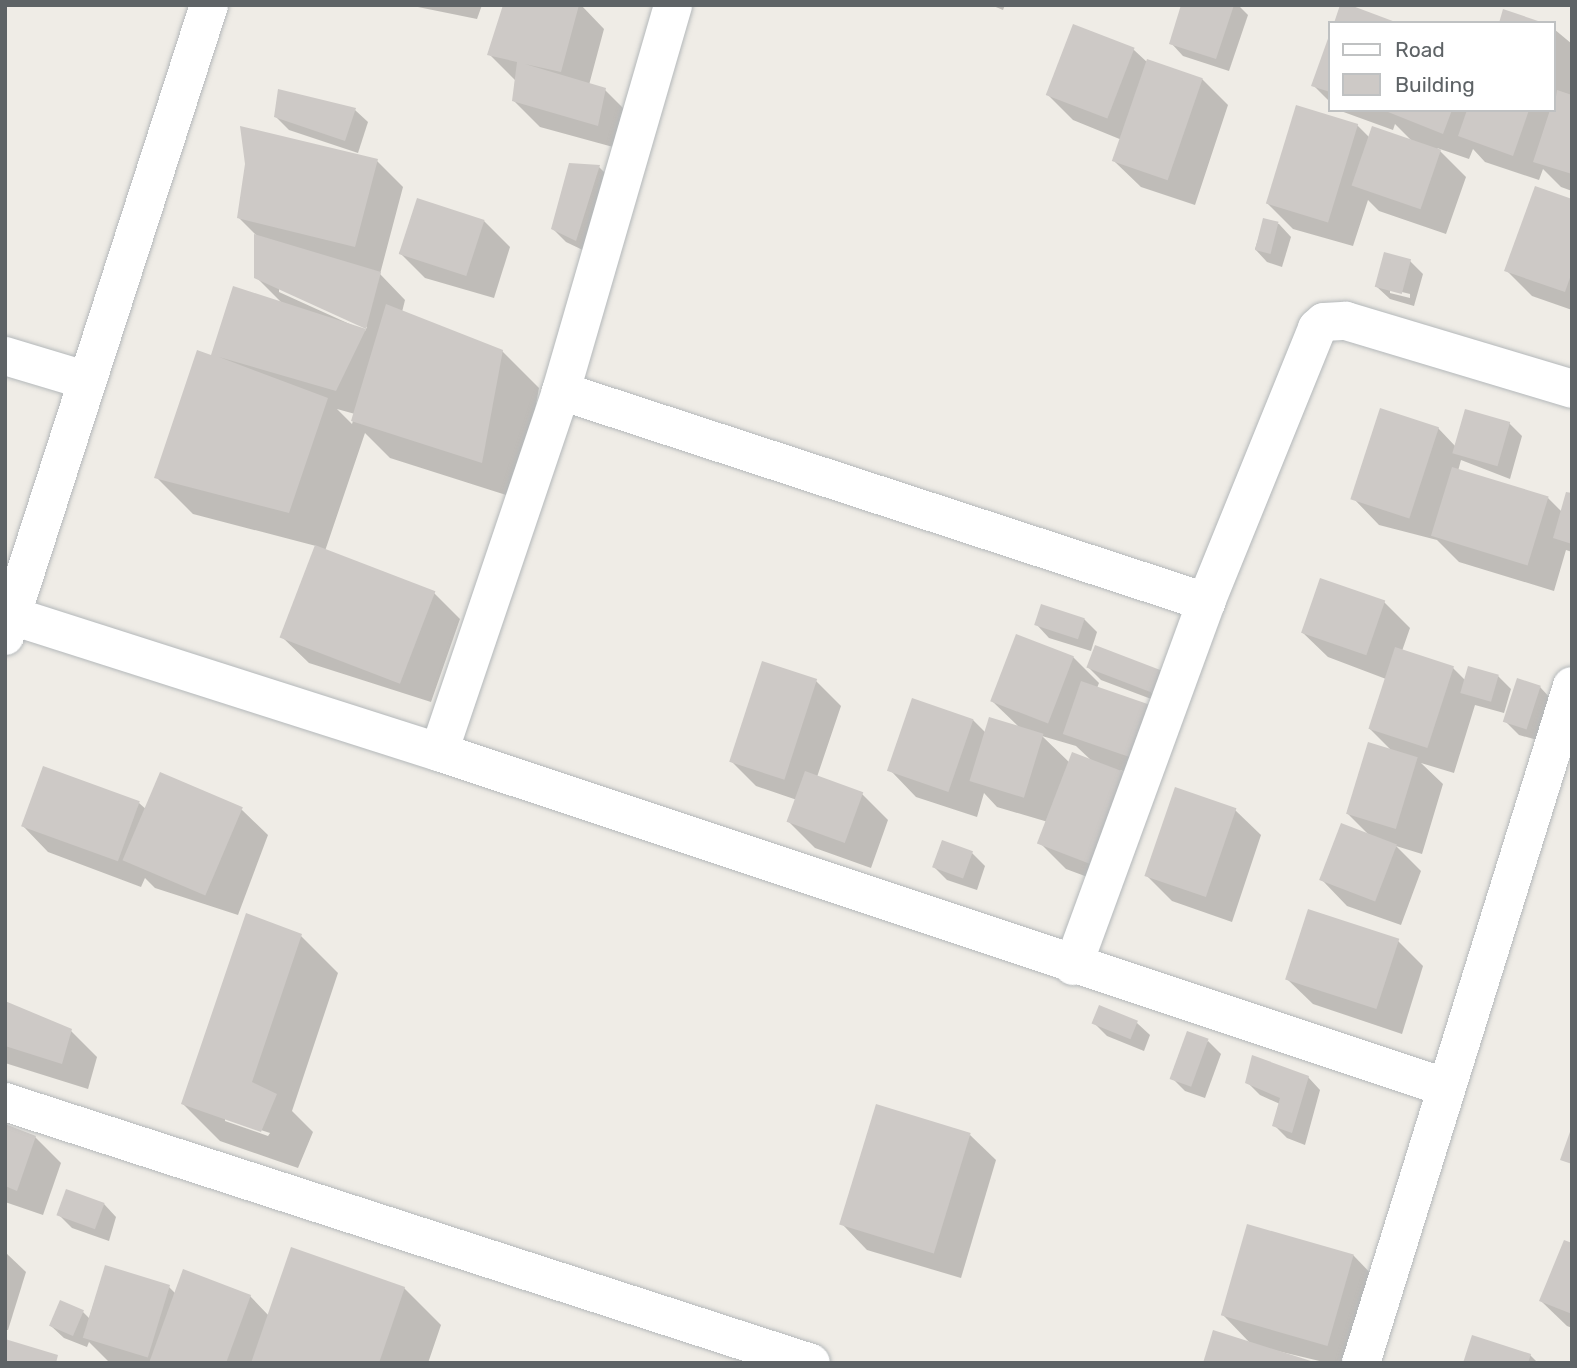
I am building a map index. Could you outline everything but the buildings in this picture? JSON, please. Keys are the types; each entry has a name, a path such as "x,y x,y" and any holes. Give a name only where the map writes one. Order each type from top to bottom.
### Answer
{"street":[{"path":"439,752 561,391 673,5"},
{"path":"206,6 9,626 439,752 1073,966 1445,1087"},
{"path":"1073,966 1206,602 1310,339 1324,322 1346,321 1572,389"},
{"path":"5,356 85,380"},
{"path":"561,391 1206,602"},
{"path":"1361,1363 1572,686"},
{"path":"5,1102 716,1348 811,1363"}]}
